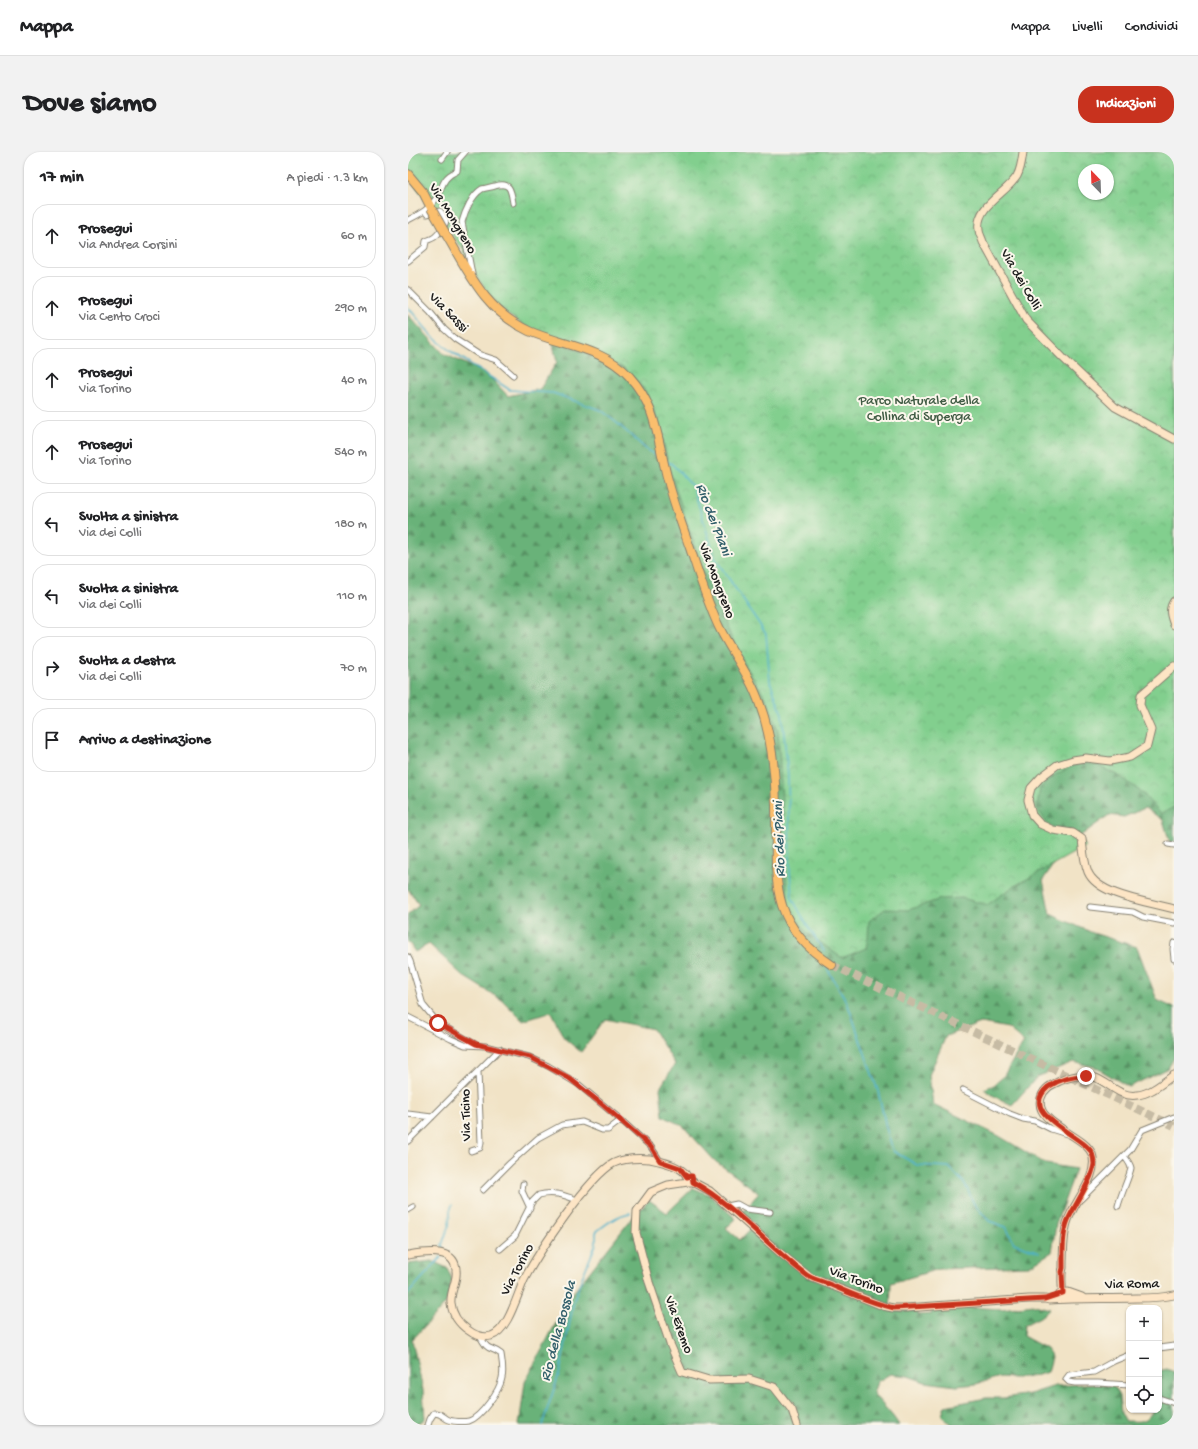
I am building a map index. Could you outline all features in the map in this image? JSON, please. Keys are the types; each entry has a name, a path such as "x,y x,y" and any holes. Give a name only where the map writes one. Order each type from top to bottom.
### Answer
{"main road":[{"name":"Via Mongreno","path":"408,174 423,192 429,208 472,278 490,304 517,324 540,335 597,353 621,368 643,394 652,411 669,487 699,576 717,621 750,682 765,720 773,760 776,804 777,881 781,903 790,925 799,938 813,952 832,965"}],"street":[{"path":"442,159 447,152"},
{"path":"408,261 424,246 426,241 437,238 446,225 444,215 440,211 427,214 447,176 457,171 458,160 465,152"},
{"name":"Via dei Colli","path":"1023,152 1017,176 989,204 980,216 978,230 983,242 1026,320 1063,358 1115,407 1174,440"},
{"name":"Via Mongreno","path":"472,278 462,222 466,210 478,193 483,189 498,184 509,187 512,194 513,203"},
{"path":"408,220 429,208"},
{"name":"Via Sassi","path":"408,290 430,312 444,329 455,338 478,354 496,360 513,375"},
{"path":"1174,601 1171,605 1170,614 1174,625"},
{"path":"1174,666 1141,695 1140,705 1151,730 1147,746 1130,757 1110,761 1086,758 1057,765 1041,777 1032,788 1028,800 1032,815 1040,824 1053,830 1073,833 1082,839 1089,874 1097,885 1112,893 1174,909"},
{"path":"1168,844 1174,845"},
{"path":"1090,907 1133,912 1143,917 1174,923"},
{"path":"1174,943 1174,959"},
{"path":"408,957 423,1005 438,1023 476,1044"},
{"path":"408,1017 465,1045 476,1044 530,1057 569,1078 621,1120 651,1147 660,1161"},
{"name":"Via Ticino","path":"408,1141 500,1049"},
{"name":"Via Ticino","path":"471,1151 480,1148 481,1142 478,1072"},
{"path":"1067,1296 1062,1272 1067,1222 1092,1173 1094,1163 1091,1152 1084,1144 1056,1125 1044,1113 1040,1102 1043,1091 1052,1084 1066,1078 1086,1076 1096,1078 1123,1094 1137,1096 1151,1091 1174,1075"},
{"path":"963,1090 1010,1114 1023,1119 1035,1121 1051,1129 1070,1135"},
{"path":"408,1114 432,1117"},
{"path":"1075,1205 1130,1150 1142,1130 1174,1119"},
{"path":"483,1190 538,1138 562,1125 582,1122 602,1130 608,1130 621,1120"},
{"path":"1118,1206 1131,1170 1129,1162 1124,1156"},
{"name":"Via Torino","path":"480,1336 491,1336 504,1327 534,1262 577,1200 600,1174 614,1163 632,1158 660,1161 680,1168 690,1180 710,1191 779,1252 810,1277 883,1306 906,1308 1045,1299 1049,1300 1067,1296"},
{"name":"Via Eremo","path":"690,1180 668,1185 651,1192 637,1211 636,1233 648,1282 670,1344 682,1372 709,1380 749,1379 774,1387 792,1410 797,1425"},
{"path":"523,1184 522,1191 530,1208"},
{"path":"500,1249 515,1236 532,1202 539,1195 544,1193 555,1193 577,1200"},
{"path":"727,1206 737,1204 746,1209 770,1212"},
{"path":"408,1210 414,1207"},
{"path":"408,1255 438,1252 448,1256 454,1263 456,1270 451,1302 457,1319 469,1331 480,1336 485,1346 496,1350 501,1354 503,1364 502,1379 488,1405 474,1418 469,1420 448,1420 441,1413 434,1413 430,1418 428,1425"},
{"name":"Via Roma","path":"1067,1296 1090,1298 1141,1298 1174,1296"},
{"path":"1162,1348 1174,1346"},
{"path":"1126,1356 1094,1372 1069,1375 1066,1377 1066,1379 1075,1383 1126,1385"},
{"path":"1162,1399 1174,1404"}],"green space":[{"name":"Parco Naturale della Collina di Superga","path":"408,152 1171,152 1174,169 1174,807 1161,814 1141,792 1121,777 1097,765 1078,763 1053,776 1040,788 1037,808 1049,826 1071,830 1086,846 1011,888 987,905 962,898 941,899 908,910 885,909 869,921 866,948 842,958 806,932 788,906 778,731 768,701 738,653 705,576 670,472 660,426 645,390 624,368 541,336 500,310 476,276 464,251 408,176"},
{"path":"1067,215 1174,233 1174,843 1170,843 1163,820 1145,808 1124,817 1109,815 1065,847 1043,880 1050,914 1093,933 1137,947 1157,1000 1174,1008 1174,1058 1168,1068 1129,1087 1095,1067 1073,1062 1037,1077 1012,1105 984,1089 994,1085 1003,1077 1024,1042 1008,1028 981,1023 946,1036 929,1075 933,1104 999,1136 1046,1164 1076,1169 1056,1224 1052,1252 1029,1266 939,1269 891,1283 890,1311 918,1311 918,1315 932,1314 932,1310 969,1307 1001,1309 1034,1305 1050,1309 1040,1317 1024,1325 1023,1336 1047,1349 1052,1357 1048,1372 1015,1378 1000,1377 976,1384 957,1386 925,1382 908,1376 890,1374 877,1382 873,1393 899,1425 519,1425 525,1382 569,1298 632,1218 649,1200 667,1213 693,1188 710,1195 736,1219 726,1228 740,1240 755,1224 742,1212 759,1193 715,1161 683,1126 663,1116 660,1088 675,1064 653,1029 605,1019 581,1052 564,1038 551,1012 523,1021 502,1000 463,976 429,944 415,952 408,941 408,915 419,905 408,889 408,315 444,354 486,373 508,396 540,389 557,362 549,327"},
{"path":"432,1261 447,1268 452,1279 446,1303 412,1340 423,1390 425,1419 415,1425 408,1425 408,1264"},
{"path":"1167,1369 1174,1372 1174,1425 952,1425 946,1421 942,1415 945,1406 986,1398 1004,1398 1030,1394 1055,1386 1098,1383 1114,1387 1119,1396 1121,1413 1125,1421 1142,1421 1148,1418 1151,1413 1162,1413 1162,1370"}],"waterway":[{"name":"Rio dei Piani","path":"408,307 433,337 449,350 510,390 553,393 600,410 647,450 659,457"},
{"name":"Rio dei Piani","path":"666,461 673,465 693,487 715,558 766,634 770,681 782,714 788,775 792,898 824,951"},
{"name":"Rio dei Piani","path":"826,967 847,1002 878,1091 893,1151 917,1165 949,1167 965,1184 974,1204 989,1221 1006,1227 1014,1243 1039,1252"},
{"path":"444,1250 442,1245 449,1225 452,1205"},
{"name":"Rio della Bossola","path":"542,1425 560,1371 574,1300 596,1244 596,1232 616,1218 630,1213"},
{"path":"408,1294 441,1257"}],"tunnel":[{"path":"832,965 1174,1126"}],"route":[{"path":"438,1023 476,1044 530,1057 569,1078 621,1120 651,1147 660,1161 680,1168 687,1177 692,1176 694,1178 693,1182 710,1191 779,1252 810,1277 883,1306 894,1308 1045,1299 1063,1293 1062,1272 1067,1222 1092,1173 1094,1163 1091,1152 1084,1144 1056,1125 1044,1113 1040,1102 1043,1091 1052,1084 1066,1078 1086,1076"}]}
